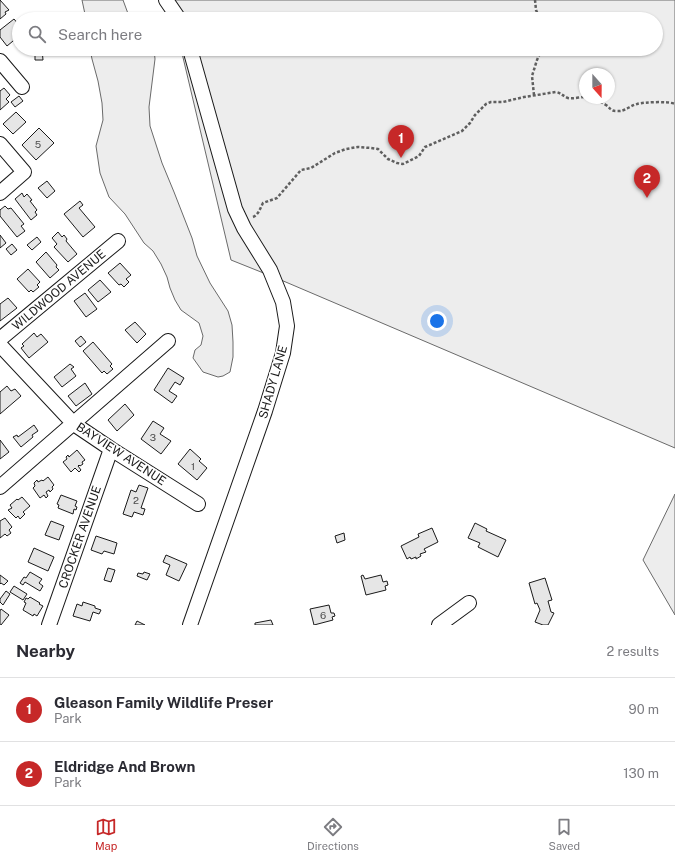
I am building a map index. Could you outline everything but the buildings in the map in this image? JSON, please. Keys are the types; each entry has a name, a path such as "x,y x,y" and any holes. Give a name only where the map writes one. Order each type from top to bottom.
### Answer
{"street":[{"path":"166,0 174,12"},
{"name":"SHADY LANE","path":"190,625 265,411 283,353 287,326 283,302 270,270 244,228 235,209 192,56"},
{"path":"0,61 22,87"},
{"path":"0,144 24,172 0,193"},
{"name":"WILDWOOD AVENUE","path":"0,339 118,241"},
{"path":"0,487 168,341"},
{"name":"BAYVIEW AVENUE","path":"0,345 74,424 198,504"},
{"name":"CROCKER AVENUE","path":"49,625 111,449"},
{"path":"438,625 469,603"}],"path":[{"path":"535,0 537,12"},
{"path":"534,95 532,76 539,56"},
{"path":"241,221 255,217 263,203 276,198 301,170 311,168 335,153 358,147 378,149 388,159 402,164 418,156 425,147 462,131 470,123 474,115 486,104 491,102 503,102 556,92 568,98 579,98"},
{"path":"604,104 611,110 618,111 624,110 636,104 666,102 672,102 675,104"}],"shaded area":[{"path":"82,0 123,0 127,12 85,12"},
{"path":"170,0 675,0 675,448 231,260 183,56 663,56 663,12 173,12"},
{"path":"91,56 155,56 149,107 150,126 162,163 192,238 197,256 210,283 228,311 232,325 233,357 230,372 223,376 218,377 203,372 193,358 195,350 201,345 203,336 199,323 181,310 175,300 161,264 153,251 144,243 125,214 109,197 100,173 96,146 103,120 102,103"},
{"path":"675,494 675,615 643,560"}],"place":[{"name":"Gleason Family Wildlife Preser","path":"401,158"},
{"name":"Eldridge And Brown","path":"647,198"}]}
